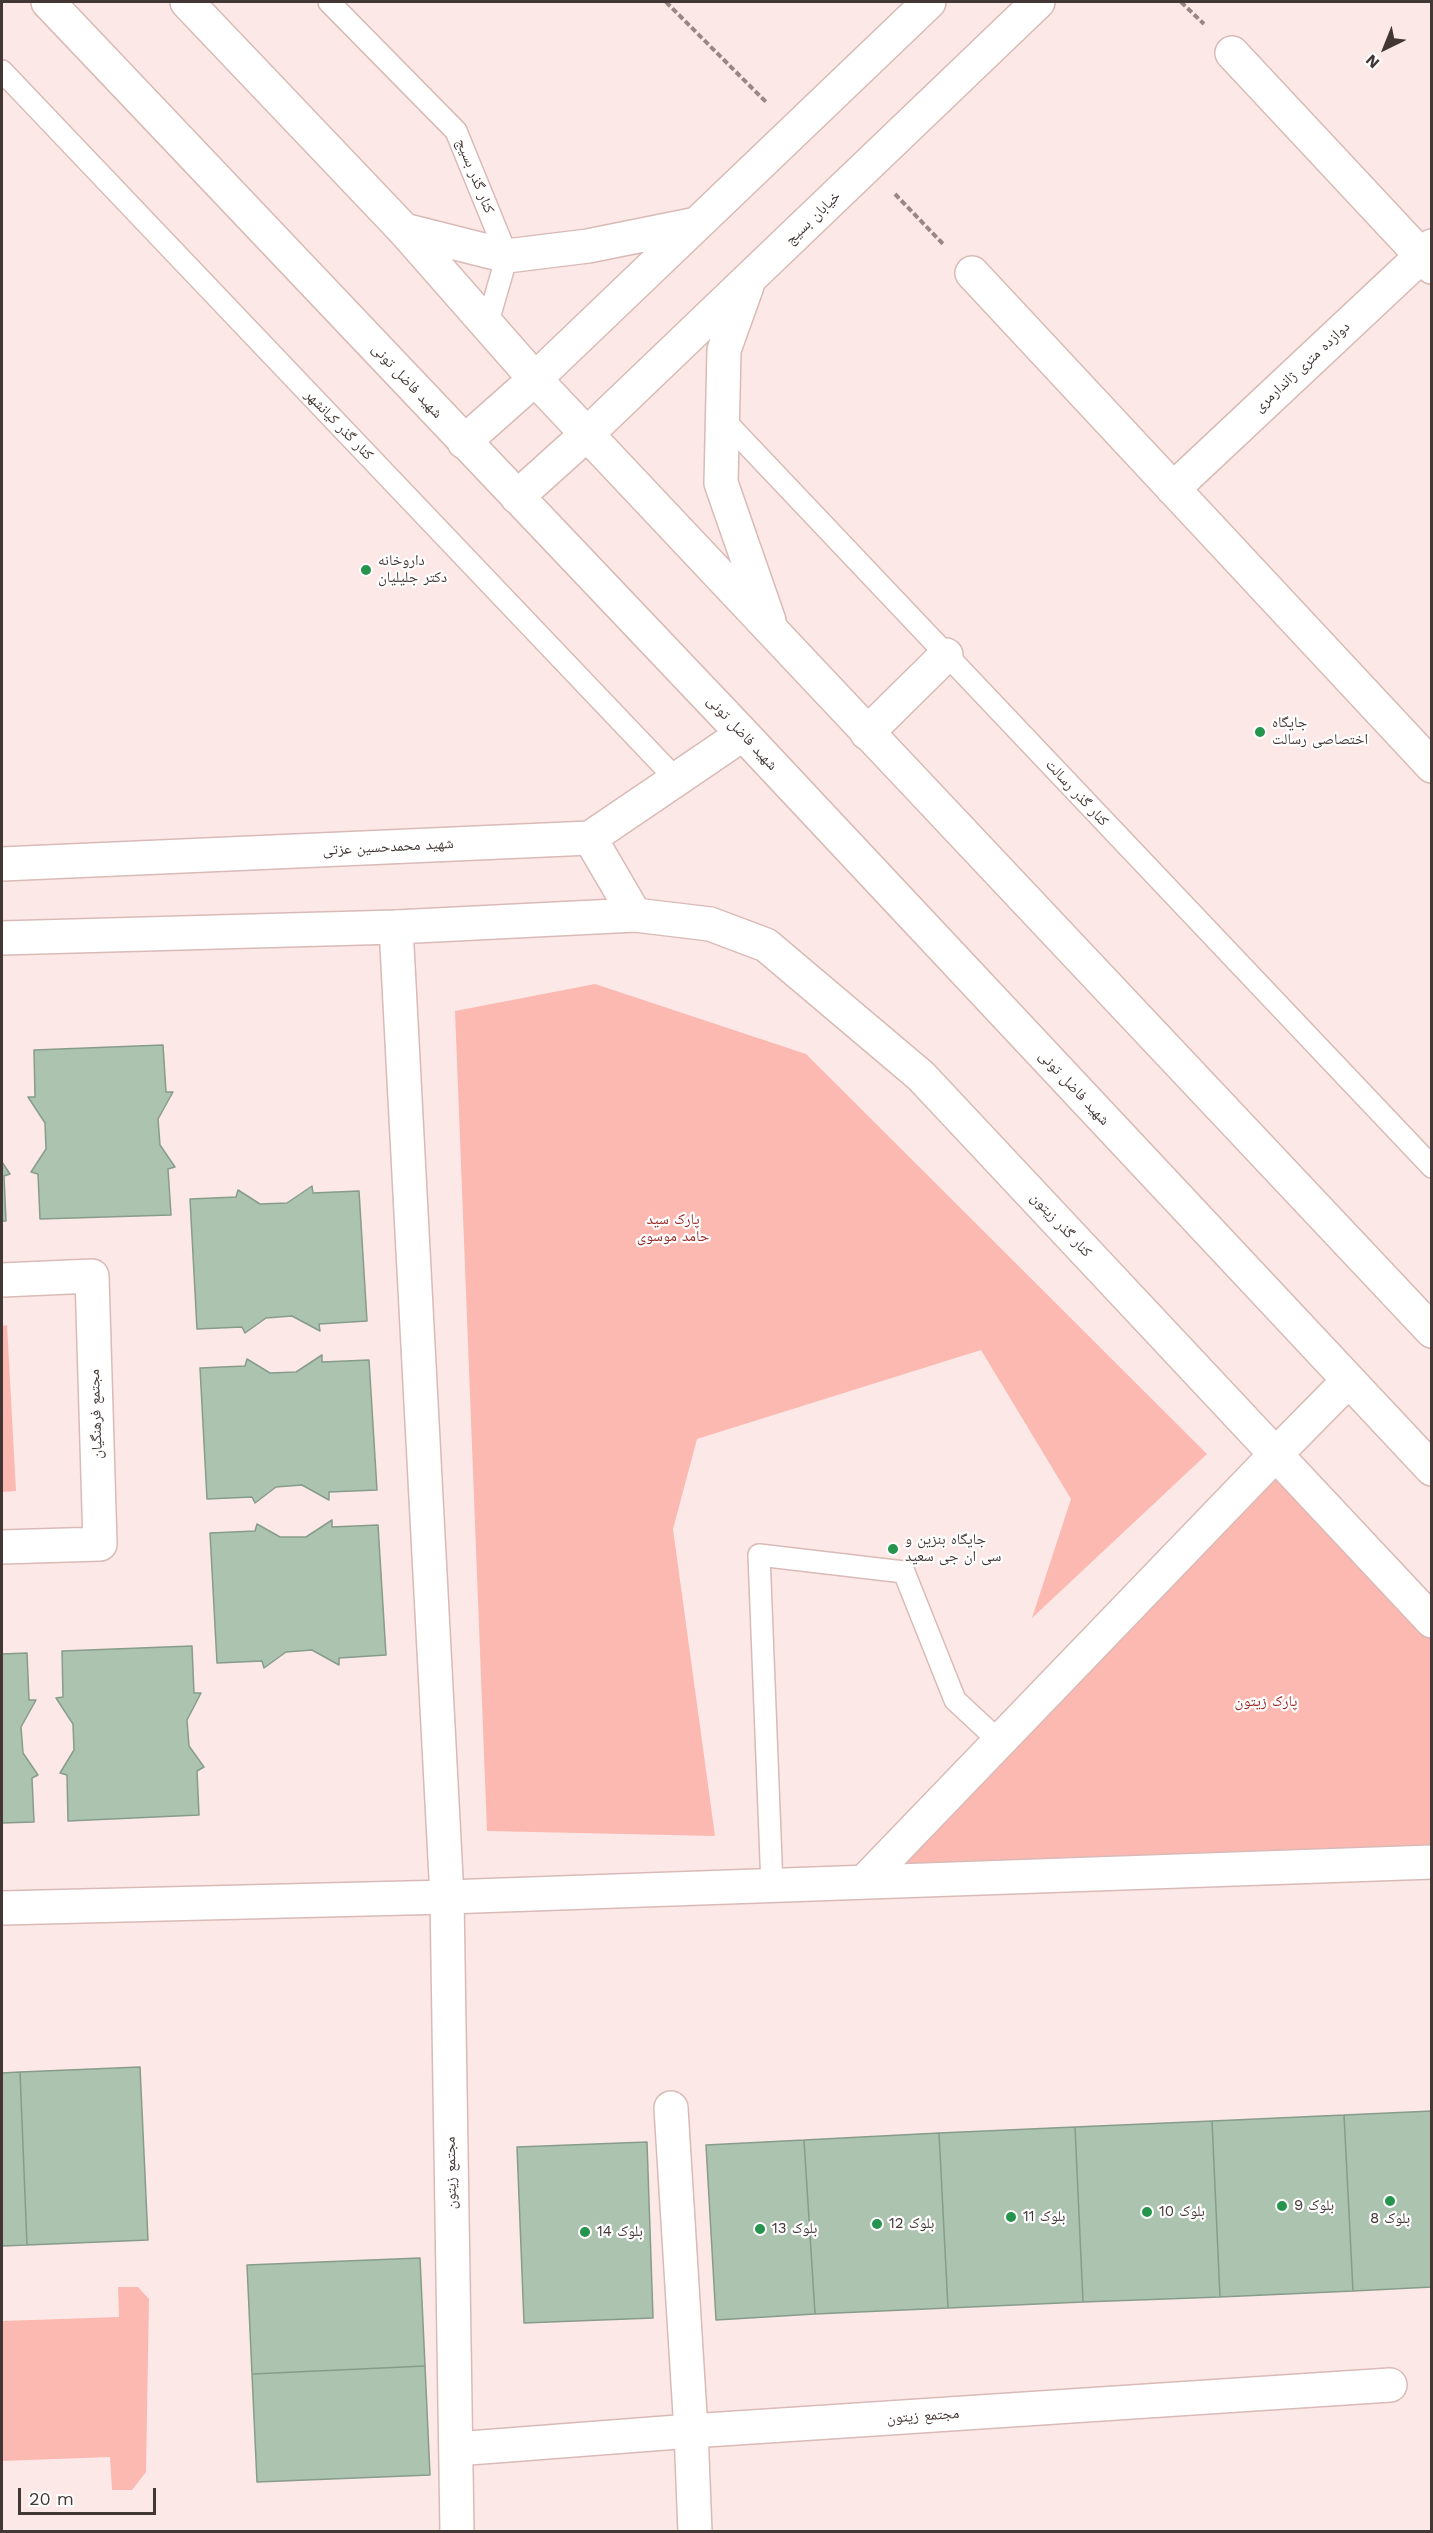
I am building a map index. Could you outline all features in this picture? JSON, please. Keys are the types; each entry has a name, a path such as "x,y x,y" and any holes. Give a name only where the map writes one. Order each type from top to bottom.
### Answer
{"main road":[{"name":"شهید فاضل تونی","path":"48,2 743,734 1431,1469"},
{"path":"187,2 404,231 535,379 1431,1331"},
{"path":"464,442 535,379 929,2"},
{"name":"خیابان بسیج","path":"517,497 587,434 1038,2"},
{"path":"1232,53 1428,256"},
{"path":"404,231 507,256 588,246 697,224"},
{"name":"دوازده متری ژاندارمری","path":"1173,489 1428,256"},
{"path":"972,273 1431,766"},
{"path":"751,277 724,350 721,483 772,631"},
{"path":"867,732 946,655"},
{"path":"2,938 396,927 635,915 590,838 743,734"},
{"name":"شهید محمدحسین عزتی","path":"2,864 590,838"},
{"name":"کنار گذر زیتون","path":"635,915 710,924 766,945 921,1076 1431,1621"},
{"name":"مجتمع زیتون","path":"396,927 447,1897 457,2532"},
{"name":"مجتمع فرهنگیان","path":"2,1280 92,1276 100,1544 2,1547"},
{"path":"864,1882 1348,1381"},
{"path":"2,1908 447,1897 1431,1862"},
{"path":"671,2108 692,2431 695,2532"},
{"name":"مجتمع زیتون","path":"456,2450 692,2431 1390,2385"}],"lane":[{"name":"کنار گذر بسیج","path":"329,2 456,131 507,256"},
{"name":"کنار گذر کیانشهر","path":"2,71 676,779"},
{"path":"487,325 507,256"},
{"name":"کنار گذر رسالت","path":"723,419 1431,1167"},
{"path":"772,1886 759,1555 904,1572 955,1701 999,1741"}],"path":[{"path":"666,2 795,130"},
{"path":"867,166 972,273"}],"green space":[{"name":"پارک سید حامد موسوی","path":"595,984 806,1054 1207,1454 1032,1618 1071,1499 981,1350 697,1439 673,1529 715,1836 487,1831 455,1011"},
{"path":"7,1325 16,1491 2,1492 2,1326"},
{"name":"پارک زیتون","path":"1276,1454 1431,1621 1431,1862 864,1882"},
{"path":"118,2287 138,2287 149,2299 146,2472 132,2490 112,2490 110,2457 2,2461 2,2321 119,2317"}],"building":[{"path":"163,1045 166,1092 173,1092 158,1119 160,1145 175,1167 168,1169 171,1215 40,1219 38,1174 31,1172 46,1149 45,1123 28,1097 35,1097 34,1050"},
{"path":"2,1162 10,1174 4,1176 6,1221 2,1221"},
{"path":"312,1186 313,1193 359,1191 367,1321 319,1324 320,1331 292,1316 266,1318 245,1333 242,1327 197,1329 190,1199 236,1197 238,1190 260,1204 287,1203"},
{"path":"322,1355 322,1362 369,1360 377,1490 329,1492 329,1500 302,1485 276,1487 255,1503 252,1497 207,1499 200,1368 245,1366 247,1359 270,1373 296,1372"},
{"path":"332,1520 332,1527 378,1525 386,1655 339,1658 339,1665 312,1650 286,1652 264,1668 262,1661 217,1663 210,1533 255,1531 257,1524 280,1537 306,1537"},
{"path":"192,1646 194,1693 201,1693 187,1720 189,1746 204,1767 197,1771 199,1815 68,1821 67,1775 60,1773 74,1750 73,1724 56,1698 63,1697 62,1651"},
{"path":"27,1653 29,1700 36,1700 21,1727 23,1753 38,1775 32,1778 34,1822 2,1823 2,1654"},
{"path":"140,2067 148,2240 27,2245 20,2072"},
{"path":"20,2072 27,2245 2,2246 2,2073"},
{"name":"بلوک 8","path":"1432,2111 1432,2287 1353,2291 1344,2115"},
{"name":"بلوک 9","path":"1344,2115 1353,2291 1220,2297 1212,2121"},
{"name":"بلوک 10","path":"1212,2121 1220,2297 1083,2302 1075,2127"},
{"name":"بلوک 11","path":"1075,2127 1083,2302 948,2308 939,2133"},
{"name":"بلوک 12","path":"939,2133 948,2308 815,2314 804,2140"},
{"name":"بلوک 13","path":"804,2140 815,2314 716,2320 706,2145"},
{"name":"بلوک 14","path":"647,2142 653,2318 524,2323 517,2147"},
{"path":"420,2258 425,2366 252,2374 247,2265"},
{"path":"425,2366 430,2475 257,2482 252,2374"}],"place":[{"name":"داروخانه دکتر جلیلیان","path":"366,570"},
{"name":"جایگاه اختصاصی رسالت","path":"1260,732"},
{"name":"جایگاه بنزین و سی ان جی سعید","path":"893,1549"},
{"name":"بلوک 8","path":"1390,2201"},
{"name":"بلوک 9","path":"1282,2206"},
{"name":"بلوک 10","path":"1147,2212"},
{"name":"بلوک 11","path":"1011,2217"},
{"name":"بلوک 12","path":"877,2224"},
{"name":"بلوک 13","path":"760,2229"},
{"name":"بلوک 14","path":"585,2232"}]}
